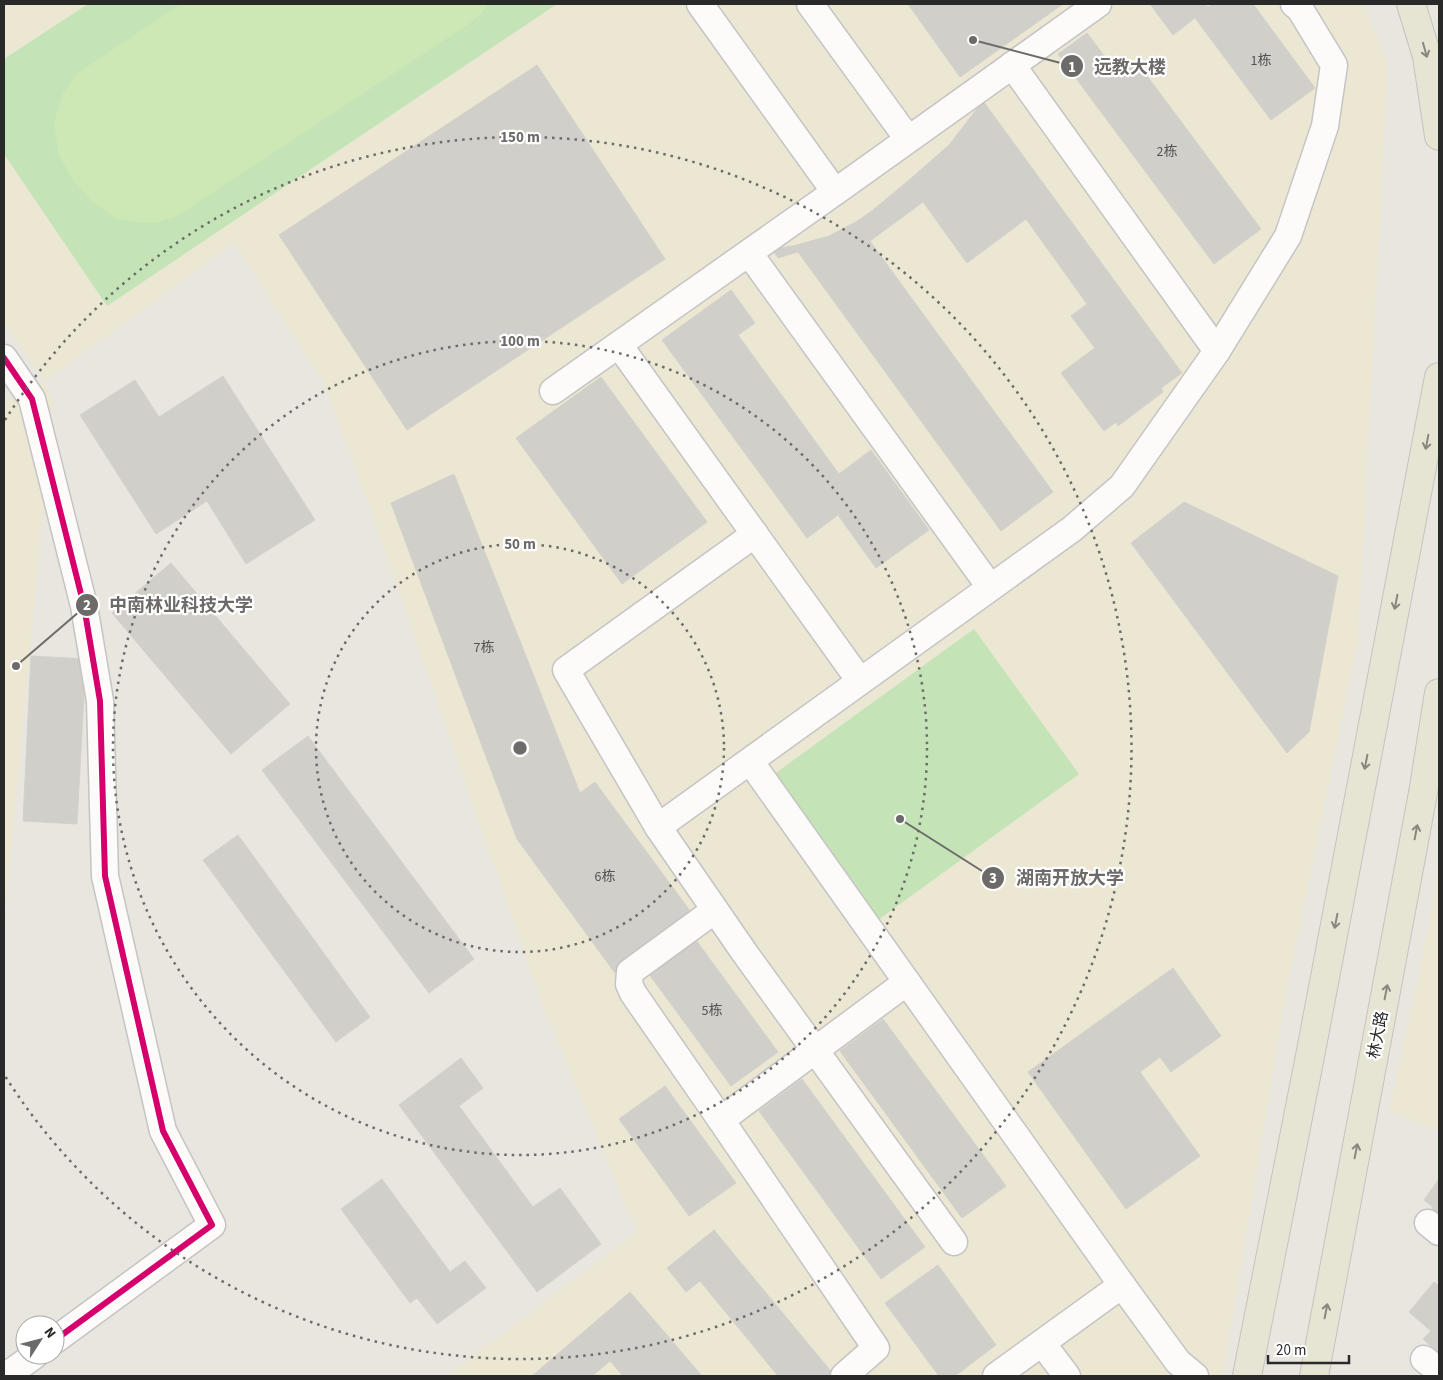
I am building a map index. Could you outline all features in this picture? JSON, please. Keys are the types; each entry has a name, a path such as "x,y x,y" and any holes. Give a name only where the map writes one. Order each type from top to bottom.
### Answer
{"main road":[{"path":"1410,4 1427,56 1439,136"},
{"path":"1246,1376 1311,1051 1439,377"},
{"name":"林大路","path":"1314,1376 1423,794 1439,693"}],"street":[{"path":"700,4 835,192"},
{"path":"810,4 908,139"},
{"path":"553,391 750,253 1098,4"},
{"path":"658,827 1072,529 1122,486 1217,352 1288,236 1325,126 1334,65 1300,9 1294,4"},
{"path":"1012,65 1217,352"},
{"path":"750,253 990,587"},
{"path":"619,344 860,681"},
{"path":"4,358 32,399 84,606 100,701 105,876 163,1131 212,1225 65,1333"},
{"path":"755,534 566,670 658,827 715,910 954,1242"},
{"path":"750,761 1122,1285 1178,1362 1195,1376"},
{"path":"715,910 630,972 629,984 633,993 876,1348 844,1376"},
{"path":"721,1120 907,982"},
{"path":"996,1376 1122,1285"},
{"path":"1042,1343 1067,1376"},
{"path":"6,1376 21,1365"}],"shaded area":[{"path":"12,4 1364,4 1388,64 1358,640 1285,999 1223,1376 447,1376 637,1232 542,1004 371,511 324,383 234,243 45,381 4,322 4,9"},
{"path":"45,381 53,402 4,930 4,402"},
{"path":"1439,864 1439,1131 1389,1111 1421,966"}],"green space":[{"path":"88,4 557,4 107,306 4,154 4,59"},
{"path":"181,4 488,4 481,14 470,23 177,216 157,222 137,222 116,218 92,201 73,180 59,155 54,123 63,94 78,73"},
{"path":"974,629 1079,774 878,920 773,775"}],"building":[{"path":"908,4 1063,4 960,77"},
{"path":"1150,4 1205,4 1208,7 1212,4 1253,4 1315,88 1271,120 1195,18 1173,35"},
{"path":"1087,33 1118,74 1136,61 1261,229 1214,264 1058,54"},
{"path":"537,65 665,259 407,430 279,235"},
{"path":"983,101 1182,373 1161,388 1163,392 1118,426 1116,422 1104,431 1061,373 1095,348 1071,316 1087,304 1026,219 967,263 908,181 949,145"},
{"path":"908,181 923,202 870,241 856,222"},
{"path":"856,222 1053,492 1001,531 798,252 778,258 772,249 793,246 829,236"},
{"path":"731,290 755,323 738,335 839,474 871,450 929,530 876,568 838,515 807,538 662,340"},
{"path":"223,376 315,520 246,564 207,501 156,534 80,415 135,380 159,417"},
{"path":"601,377 707,522 622,584 516,438"},
{"path":"454,474 580,793 517,839 391,503"},
{"path":"1184,502 1338,576 1309,732 1287,753 1131,543"},
{"path":"171,563 290,704 231,754 112,613"},
{"path":"31,656 86,659 77,824 23,821"},
{"path":"308,736 474,959 429,993 262,770"},
{"path":"595,782 693,915 615,973 517,839"},
{"path":"238,835 370,1017 336,1042 203,860"},
{"path":"693,936 778,1052 731,1086 646,970"},
{"path":"1173,968 1221,1036 1171,1072 1160,1057 1140,1072 1200,1156 1126,1209 1028,1072"},
{"path":"883,1019 1006,1186 962,1218 840,1051"},
{"path":"461,1058 483,1088 459,1106 533,1207 560,1188 601,1244 537,1292 399,1105"},
{"path":"802,1079 925,1247 881,1279 759,1111"},
{"path":"665,1086 736,1183 689,1216 619,1119"},
{"path":"382,1179 450,1272 465,1261 486,1288 437,1324 417,1298 410,1303 341,1209"},
{"path":"1439,1179 1439,1222 1434,1219 1432,1206 1424,1200"},
{"path":"714,1230 833,1376 778,1376 700,1281 686,1292 667,1268"},
{"path":"938,1265 996,1345 955,1376 939,1376 885,1303"},
{"path":"1434,1282 1439,1286 1439,1353 1423,1339 1431,1331 1409,1312"},
{"path":"630,1292 702,1376 623,1376 610,1361 592,1376 532,1376"}],"cycle path":[{"path":"4,358 32,399 84,606 100,701 105,876 163,1131 212,1225 65,1333"}],"place":[{"name":"远教大楼","path":"973,40"},
{"name":"中南林业科技大学","path":"16,666"},
{"name":"湖南开放大学","path":"900,819"}]}
